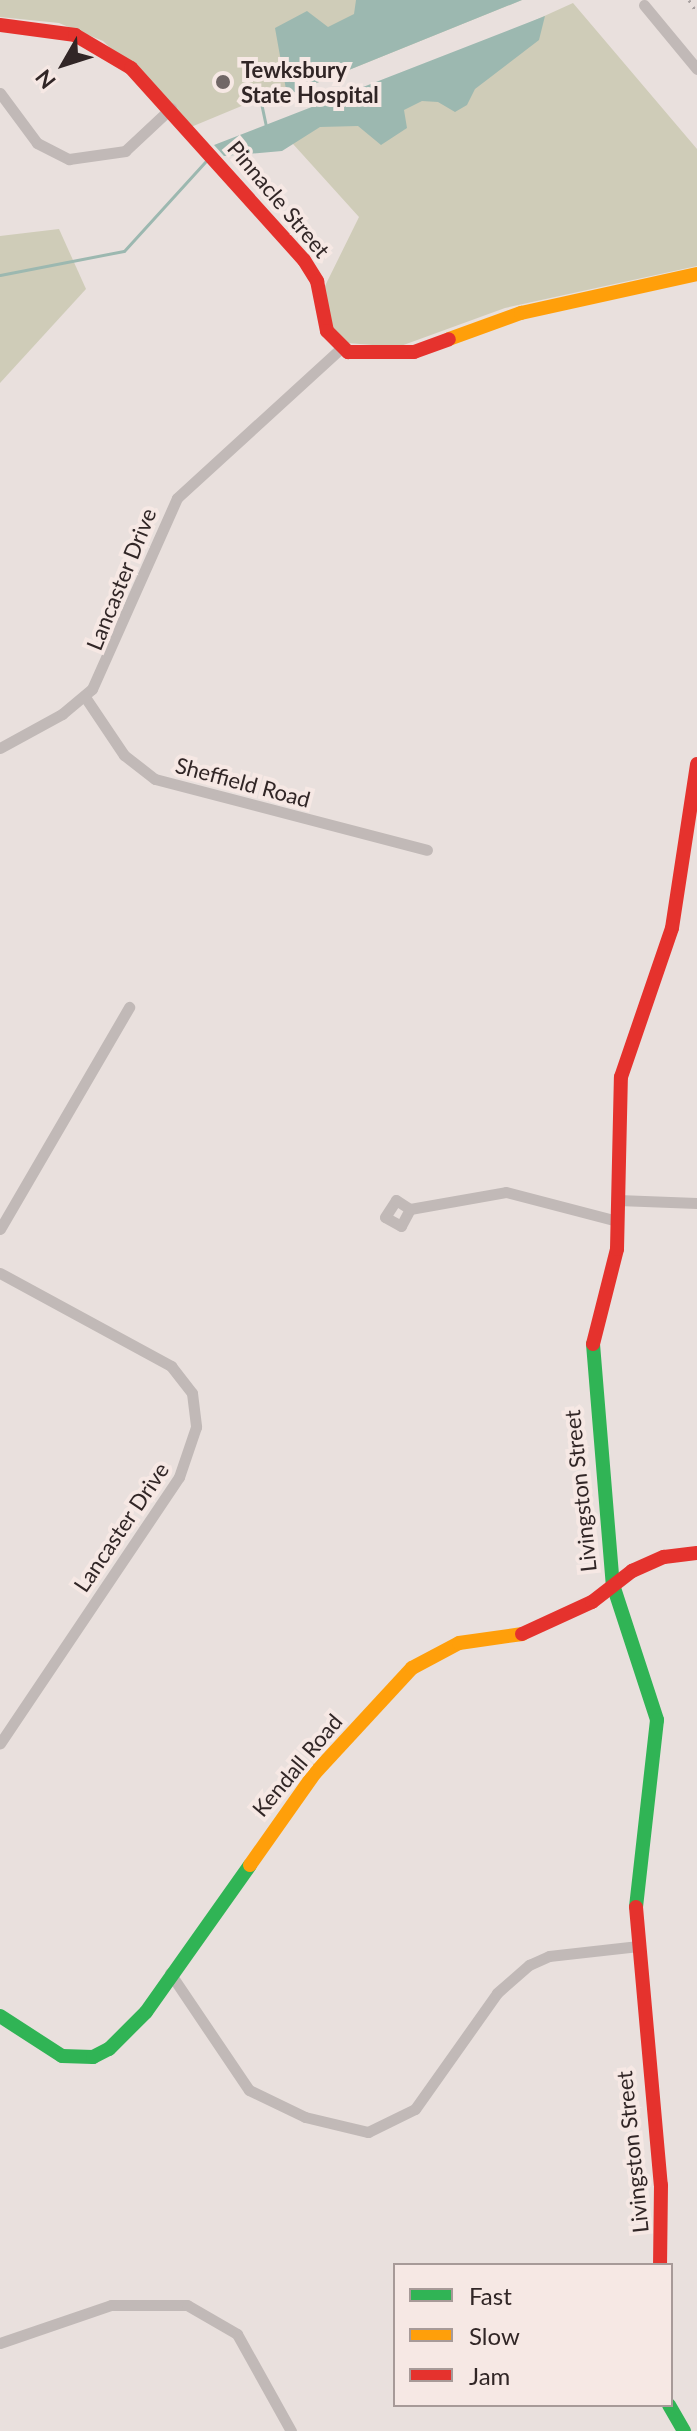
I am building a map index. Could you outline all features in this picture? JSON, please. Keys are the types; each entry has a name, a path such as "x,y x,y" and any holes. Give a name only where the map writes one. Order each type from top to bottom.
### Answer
{"street":[{"path":"644,5 697,69"},
{"name":"Pinnacle Street","path":"0,25 50,28 98,44 171,108 316,276 327,331 341,348"},
{"path":"0,93 37,143 69,159 125,151 171,108"},
{"path":"341,348 373,355 414,352 521,313 697,274"},
{"name":"Lancaster Drive","path":"0,748 85,697 110,661 143,566 177,498 341,348"},
{"name":"Sheffield Road","path":"85,697 124,755 155,779 427,850"},
{"name":"Livingston Street","path":"660,2263 661,2185 634,1888 657,1720 613,1582 590,1354 617,1249 621,1077 672,928 697,764"},
{"path":"0,1229 129,1007"},
{"path":"410,1209 506,1192 617,1221"},
{"path":"618,1200 697,1203"},
{"name":"Lancaster Drive","path":"0,1273 171,1366 192,1393 196,1427 179,1477 0,1743"},
{"name":"Kendall Road","path":"0,2016 62,2056 93,2057 127,2034 315,1773 412,1668 444,1647 508,1639 568,1617 613,1582 664,1557 697,1553"},
{"path":"170,1973 249,2090 305,2117 368,2132 415,2109 497,1993 529,1965 549,1956 638,1946"},
{"path":"0,2343 111,2305 187,2305 237,2334 291,2431"},
{"path":"670,2407 684,2431"}],"shaded area":[{"name":"Tewksbury State Hospital","path":"0,0 522,0 287,95 282,103 266,105 263,97 191,127 103,41 59,23 0,17"},
{"name":"Tewksbury State Hospital","path":"573,3 697,149 697,266 505,308 398,347 347,343 332,326 323,290 359,217 284,134"},
{"path":"59,229 86,289 0,383 0,236"}],"water":[{"path":"356,0 522,0 287,95 275,28 307,11 328,27 354,14"},
{"path":"545,16 539,40 475,89 467,105 455,112 438,102 422,101 404,110 407,128 381,145 358,126 320,127 282,151 224,156 214,145"}],"waterway":[{"path":"267,131 261,102 289,93"},
{"path":"0,275 124,251 206,161"}],"railway":[{"path":"689,0 697,13"}],"traffic: fast":[{"path":"593,1344 613,1585 657,1720 636,1907"},
{"path":"0,2016 62,2056 93,2057 109,2049 146,2012 250,1865"},
{"path":"670,2407 684,2431"}],"traffic: slow":[{"path":"449,339 521,313 697,274"},
{"path":"250,1865 315,1773 412,1668 459,1643 522,1634"}],"traffic: jam":[{"path":"0,25 75,35 131,68 304,260 317,281 327,331 348,352 414,352 449,339"},
{"path":"593,1344 617,1249 621,1077 672,928 697,764"},
{"path":"522,1634 592,1602 632,1571 664,1557 697,1553"},
{"path":"636,1907 661,2185 660,2263"}],"place":[{"name":"Tewksbury State Hospital","path":"223,82"}]}
